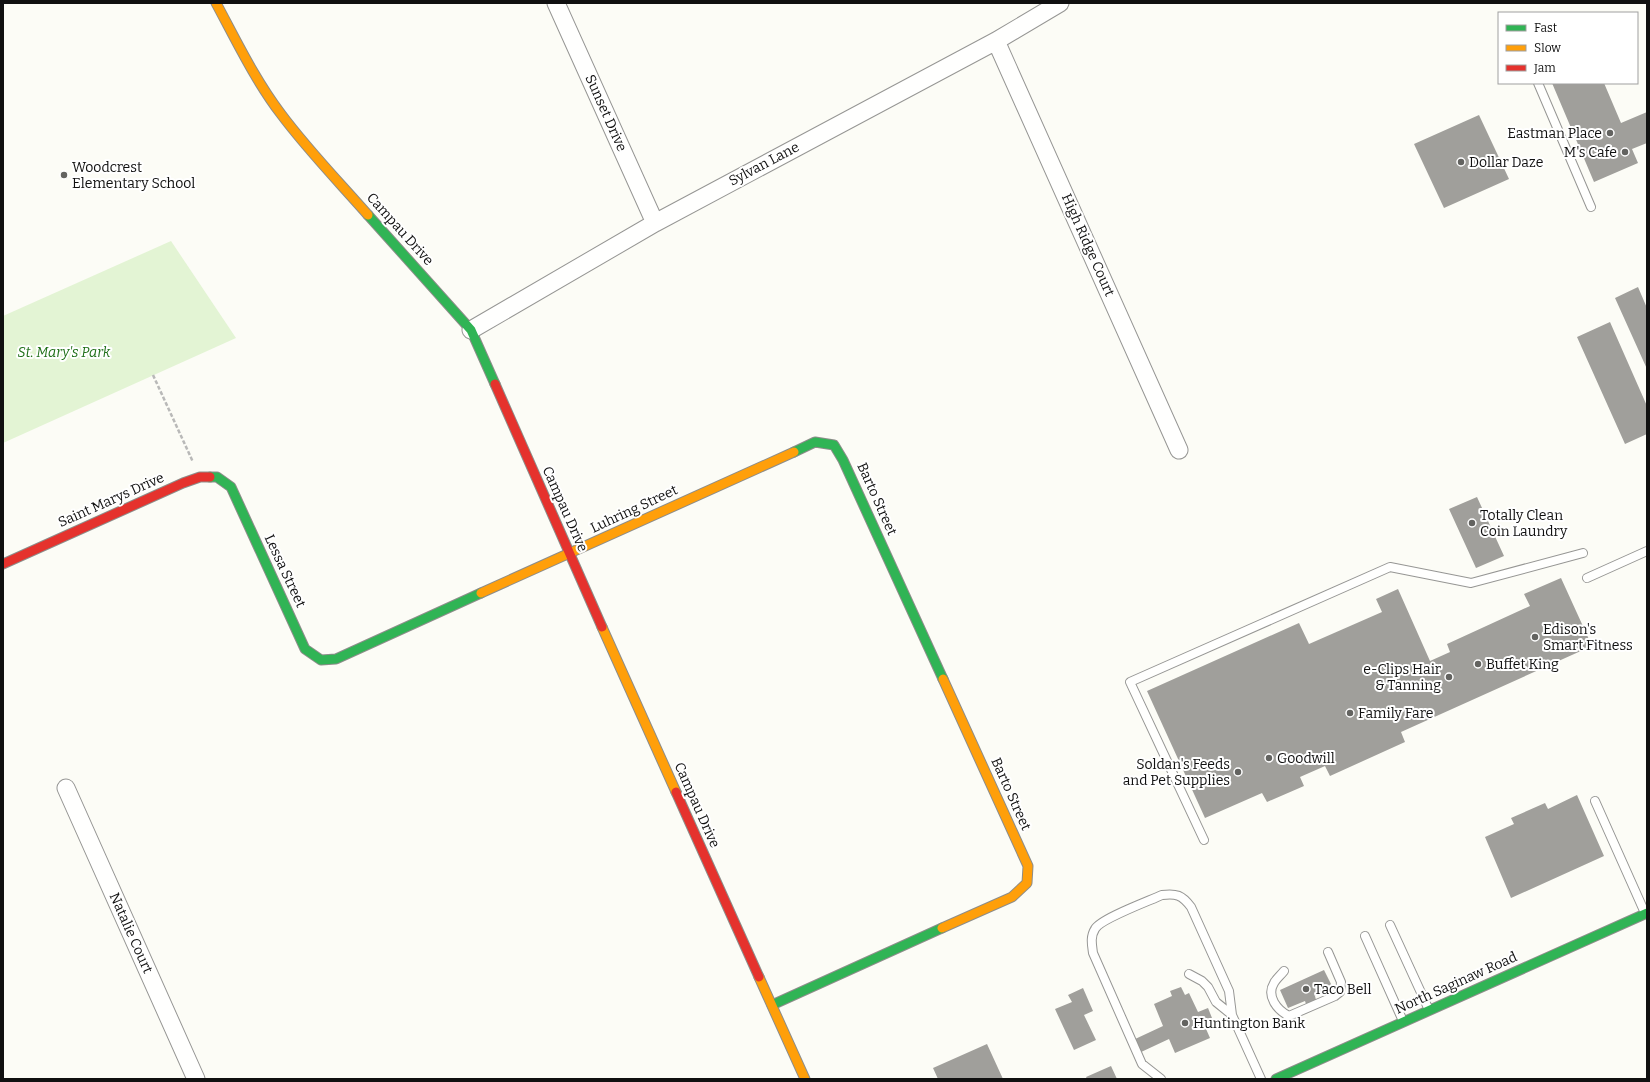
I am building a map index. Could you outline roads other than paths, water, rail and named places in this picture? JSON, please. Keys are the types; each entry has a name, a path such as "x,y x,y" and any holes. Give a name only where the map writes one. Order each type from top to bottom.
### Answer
{"street":[{"name":"Campau Drive","path":"216,3 249,65 280,113 471,330 569,554 805,1079"},
{"name":"Sunset Drive","path":"556,3 655,223"},
{"name":"Sylvan Lane","path":"471,330 655,223 996,41 1060,3"},
{"name":"High Ridge Court","path":"996,41 1179,450"},
{"name":"Luhring Street","path":"321,660 336,659 815,442 834,445 843,460"},
{"name":"Barto Street","path":"772,1005 1012,897 1027,883 1028,866 843,460"},
{"name":"Saint Marys Drive","path":"3,564 200,477 217,477 230,487"},
{"name":"Lessa Street","path":"230,487 305,649 321,660"},
{"name":"Natalie Court","path":"66,788 196,1079"},
{"name":"North Saginaw Road","path":"1276,1079 1646,913"}],"lane":[{"path":"1538,84 1591,206"},
{"path":"1587,578 1647,551"},
{"path":"1204,840 1130,682 1390,567 1471,583 1583,553"},
{"path":"1595,801 1646,913"},
{"path":"1161,1079 1142,1064 1093,953 1091,938 1095,928 1105,921 1162,895 1171,894 1184,897 1191,907 1229,991 1232,1015 1261,1079"},
{"path":"1390,925 1429,1010"},
{"path":"1365,936 1403,1022"},
{"path":"1284,971 1273,984 1271,996 1279,1011 1289,1016 1335,996 1340,992 1341,982 1328,952"},
{"path":"1189,974 1202,980 1208,986 1216,1002 1232,1015"}],"place":[{"name":"Eastman Place","path":"1610,133"},
{"name":"M's Cafe","path":"1625,152"},
{"name":"Dollar Daze","path":"1461,162"},
{"name":"Woodcrest Elementary School","path":"64,175"},
{"name":"Totally Clean Coin Laundry","path":"1472,523"},
{"name":"Edison's Smart Fitness","path":"1535,637"},
{"name":"Buffet King","path":"1478,664"},
{"name":"e-Clips Hair & Tanning","path":"1449,677"},
{"name":"Family Fare","path":"1350,713"},
{"name":"Goodwill","path":"1269,758"},
{"name":"Soldan's Feeds and Pet Supplies","path":"1238,772"},
{"name":"Taco Bell","path":"1306,989"},
{"name":"Huntington Bank","path":"1185,1023"}],"park label":[{"name":"St. Mary's Park","path":"64,352"}]}
